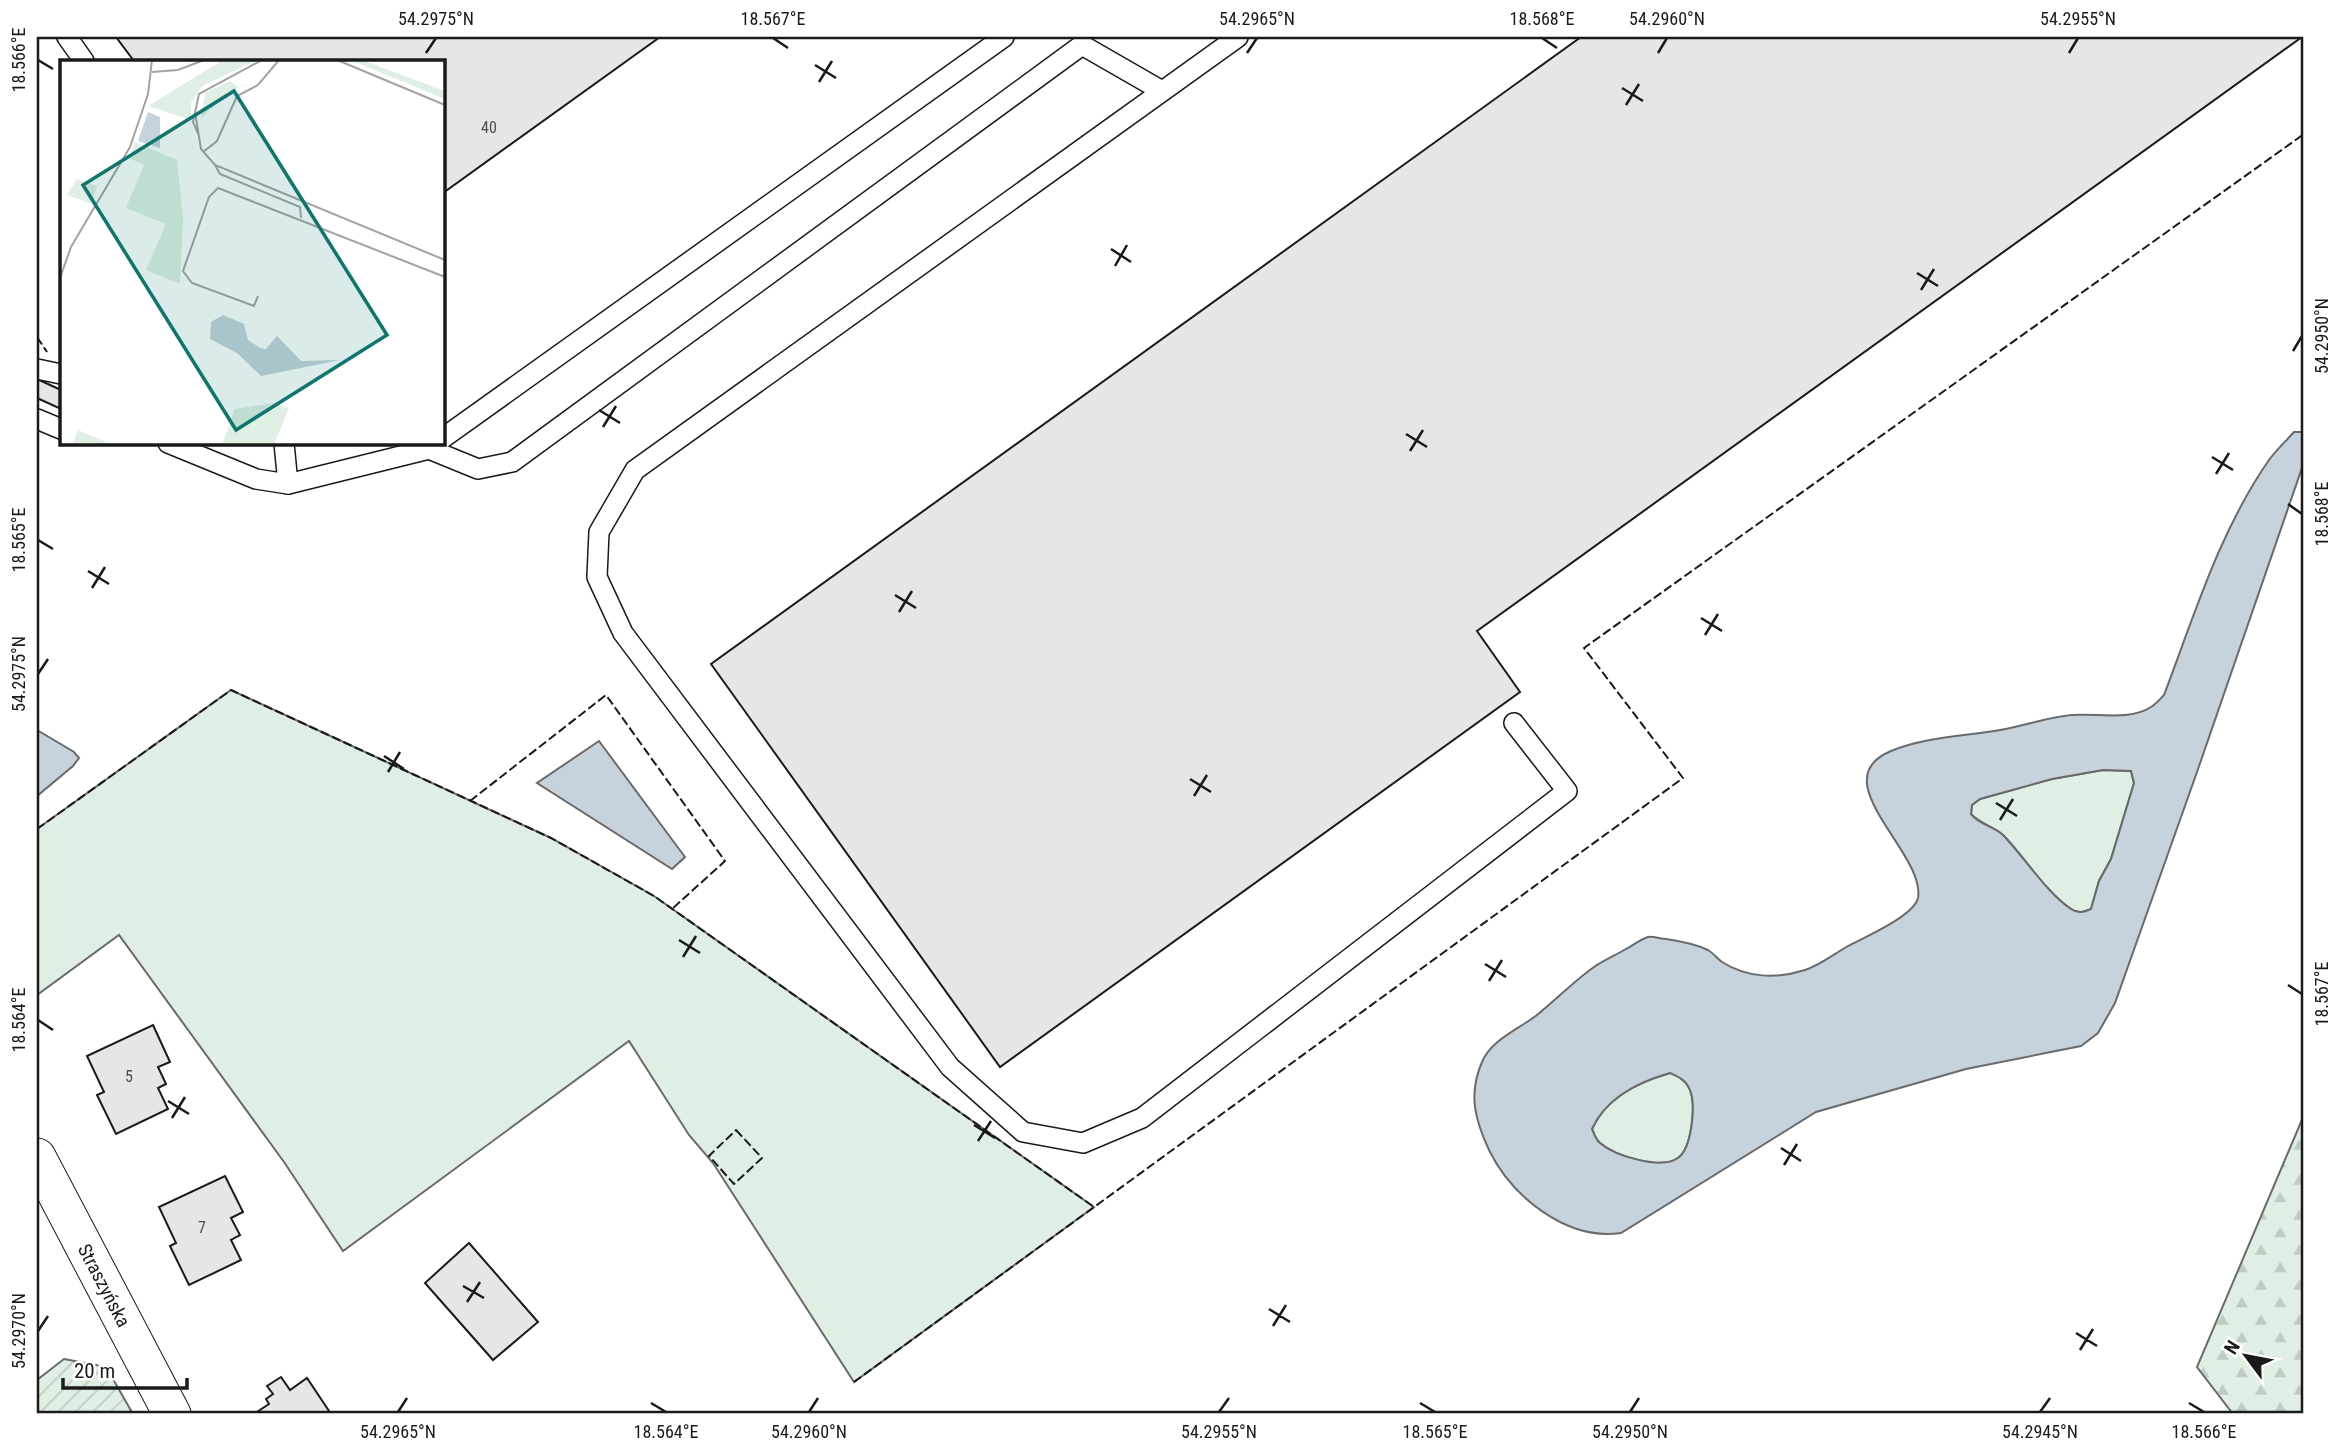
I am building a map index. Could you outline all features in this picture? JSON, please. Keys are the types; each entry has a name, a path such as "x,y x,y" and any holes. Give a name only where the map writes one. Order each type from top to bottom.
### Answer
{"street":[{"name":"Straszyńska","path":"37,1157 172,1414"}],"lane":[{"path":"68,37 83,60"},
{"path":"444,437 1004,37"},
{"path":"1238,37 635,470 599,532 597,577 623,633 950,1068 1024,1132 1083,1143 1142,1118 1567,791 1514,723"},
{"path":"438,444 478,469 512,462 1082,45 1162,91"},
{"path":"37,369 60,374"},
{"path":"37,419 60,429"},
{"path":"170,444 256,479 288,484 432,444"},
{"path":"284,444 288,484"}],"green space":[{"path":"231,690 551,838 654,896 1094,1207 854,1382 713,1163 689,1135 629,1041 343,1251 284,1162 119,935 37,995 37,829"},
{"path":"2103,770 2131,771 2134,783 2111,859 2099,881 2091,909 2079,912 2071,909 2052,893 2003,835 1971,814 1972,805 1980,799 2052,779"},
{"path":"1670,1073 1686,1084 1693,1106 1690,1136 1678,1158 1661,1163 1638,1160 1616,1153 1599,1142 1592,1129 1615,1099 1635,1086"},
{"path":"2304,1115 2304,1414 2233,1414 2197,1367"},
{"path":"64,1359 106,1367 133,1414 37,1414 37,1380"}],"shaded area":[{"path":"2294,432 2304,432 2304,462 2115,1003 2098,1033 2081,1046 1966,1069 1816,1112 1621,1233 1601,1234 1562,1223 1543,1212 1512,1184 1489,1150 1475,1107 1478,1074 1486,1054 1492,1047 1537,1015 1594,967 1648,937 1703,948 1722,962 1752,974 1784,975 1816,965 1907,912 1918,898 1916,880 1871,798 1867,780 1872,764 1891,751 1917,743 2000,730 2063,716 2133,714 2155,704 2164,695 2209,574 2236,515 2269,460","holes":["2103,770 2131,771 2134,783 2111,859 2099,881 2091,909 2079,912 2053,894 2003,835 1975,818 1971,814 1972,805 1980,799 2052,779","1670,1073 1686,1084 1693,1106 1690,1136 1678,1158 1661,1163 1638,1160 1616,1153 1599,1142 1592,1129 1614,1100 1635,1086"]},
{"path":"37,730 74,752 79,758 37,796"},
{"path":"599,741 685,857 672,869 537,783"}],"building":[{"path":"116,37 660,37 444,192 444,60 133,60"},
{"path":"1581,37 2302,37 1477,631 1520,692 1000,1067 711,664"},
{"path":"37,379 60,390 60,409 37,398"},
{"path":"153,1025 170,1062 158,1067 166,1084 158,1088 168,1109 116,1134 97,1095 104,1092 87,1056"},
{"path":"225,1176 243,1212 231,1218 240,1235 231,1240 241,1260 189,1285 170,1246 176,1243 159,1207"},
{"path":"469,1243 538,1322 493,1360 425,1283"},
{"path":"281,1377 290,1390 307,1378 331,1414 254,1414 269,1404 266,1399 273,1394 267,1386"}],"fence":[{"path":"854,1382 1683,778 1584,648 2304,134"},
{"path":"37,337 47,352"},
{"path":"37,829 231,690 551,838 654,896 1094,1207"},
{"path":"470,801 606,695 725,861 672,909"},
{"path":"736,1130 762,1158 734,1184 709,1156 736,1130"}]}
